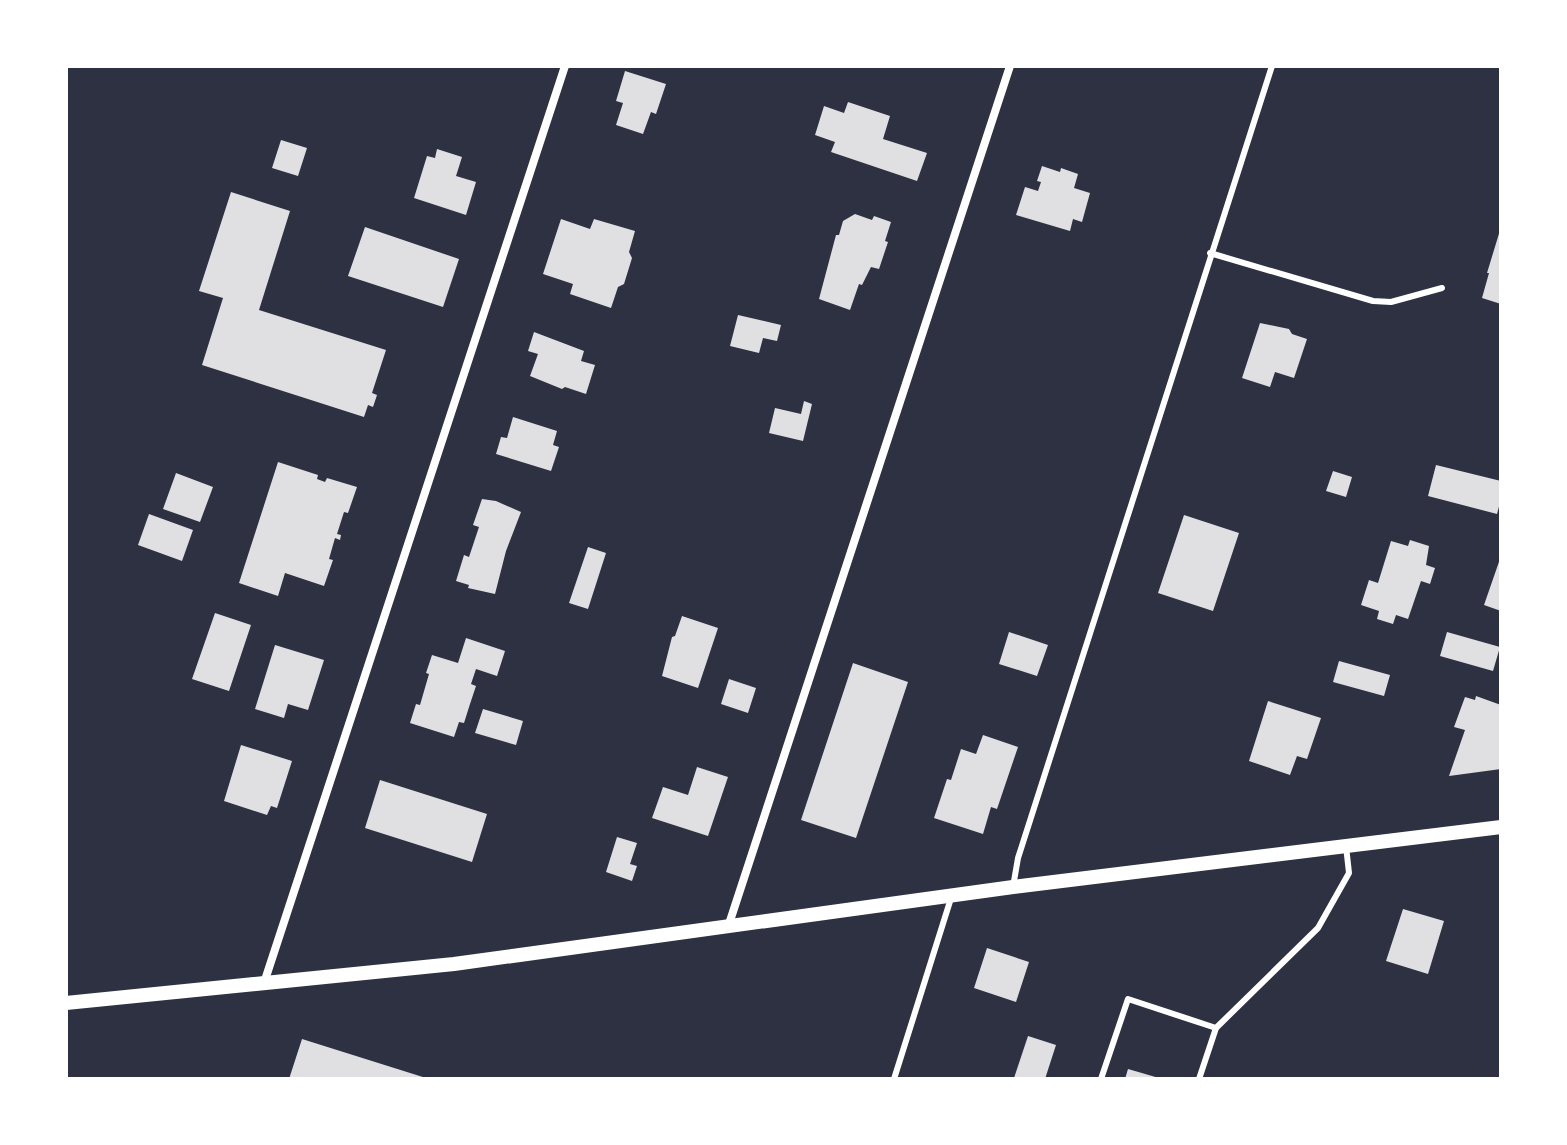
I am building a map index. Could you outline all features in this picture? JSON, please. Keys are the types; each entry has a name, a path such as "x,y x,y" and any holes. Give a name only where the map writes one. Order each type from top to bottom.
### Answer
{"street":[{"path":"264,983 565,66"},
{"path":"728,927 1010,66"},
{"path":"66,1003 454,964 1013,887 1501,827"}],"lane":[{"path":"1013,887 1018,858 1272,66"},
{"path":"1210,253 1373,301 1391,302 1442,288"},
{"path":"1199,1079 1216,1028 1318,928 1349,873 1346,846"},
{"path":"894,1079 952,895"},
{"path":"1101,1079 1128,999 1216,1028"}],"building":[{"path":"625,71 666,84 656,114 651,112 643,134 616,125 623,103 616,101"},
{"path":"848,102 890,116 883,139 927,153 917,181 831,152 835,142 815,135 824,106 844,113"},
{"path":"281,140 307,148 298,176 272,168"},
{"path":"437,149 462,157 456,176 476,182 466,215 414,198 427,156 435,158"},
{"path":"1042,166 1078,174 1074,188 1090,193 1082,222 1073,219 1070,231 1016,215 1025,187 1038,191 1041,182 1037,181"},
{"path":"231,192 290,211 259,310 386,350 372,393 377,395 373,407 368,405 364,417 202,365 223,298 199,291"},
{"path":"855,214 891,222 879,269 871,267 862,285 859,284 850,310 819,299 836,235 839,235 843,221"},
{"path":"561,219 590,229 594,219 635,231 629,252 632,258 624,284 618,287 611,308 570,294 573,284 543,274"},
{"path":"365,227 459,259 443,307 348,276"},
{"path":"1501,227 1501,304 1482,298"},
{"path":"738,315 781,325 777,341 763,338 759,353 730,346"},
{"path":"1260,323 1289,329 1292,334 1307,339 1294,378 1275,372 1270,387 1242,378"},
{"path":"534,332 584,351 581,361 595,365 586,394 565,387 562,389 530,376 538,354 528,351"},
{"path":"804,401 812,404 803,441 769,433 775,408 801,414"},
{"path":"513,417 557,431 553,445 559,447 551,471 496,454 501,437 507,438"},
{"path":"278,462 318,475 317,479 325,482 327,478 357,487 348,513 344,512 337,534 341,535 340,540 335,538 329,559 333,560 324,586 285,573 278,596 239,583"},
{"path":"1436,465 1501,481 1497,514 1428,496"},
{"path":"1333,471 1352,477 1346,497 1326,491"},
{"path":"176,473 213,487 200,522 163,509"},
{"path":"482,499 496,501 521,512 506,551 495,594 468,588 469,585 456,581 464,555 469,557 479,527 473,525"},
{"path":"149,514 193,530 182,561 138,545"},
{"path":"1184,515 1239,533 1213,611 1158,593"},
{"path":"1410,540 1429,546 1426,565 1435,568 1430,584 1421,581 1408,619 1396,615 1393,624 1377,619 1379,611 1361,605 1369,580 1378,583 1391,541 1408,546"},
{"path":"588,547 606,553 588,609 569,603"},
{"path":"1501,556 1501,611 1484,605"},
{"path":"215,613 251,625 229,691 192,679"},
{"path":"682,616 718,628 698,688 662,676 672,637"},
{"path":"1009,632 1048,645 1037,676 999,664"},
{"path":"1447,632 1500,647 1493,671 1440,656"},
{"path":"466,638 505,651 497,676 476,669 471,684 476,686 464,723 459,722 454,737 410,723 416,704 420,705 432,655 458,663"},
{"path":"275,645 324,660 308,710 288,704 284,718 255,709"},
{"path":"1339,661 1390,675 1384,696 1333,682"},
{"path":"853,663 908,682 856,838 801,820"},
{"path":"729,679 756,688 748,713 721,704"},
{"path":"1476,696 1501,705 1501,769 1449,776 1465,730 1454,727 1465,697 1475,700"},
{"path":"1268,701 1321,718 1307,759 1297,756 1290,775 1249,761"},
{"path":"483,709 523,721 516,745 475,733"},
{"path":"983,735 1018,747 997,809 991,807 983,834 934,818 961,749 976,754"},
{"path":"241,745 292,761 277,808 271,806 267,815 224,801"},
{"path":"697,767 728,777 708,836 652,818 663,787 688,795"},
{"path":"380,780 487,814 472,862 365,828"},
{"path":"617,837 637,843 630,864 637,866 632,881 606,872"},
{"path":"1403,909 1444,921 1428,974 1386,961"},
{"path":"987,948 1029,962 1016,1002 974,988"},
{"path":"1028,1036 1056,1045 1045,1079 1014,1078"},
{"path":"302,1039 426,1078 289,1079"},
{"path":"1128,1069 1159,1078 1159,1079 1125,1079"}]}
